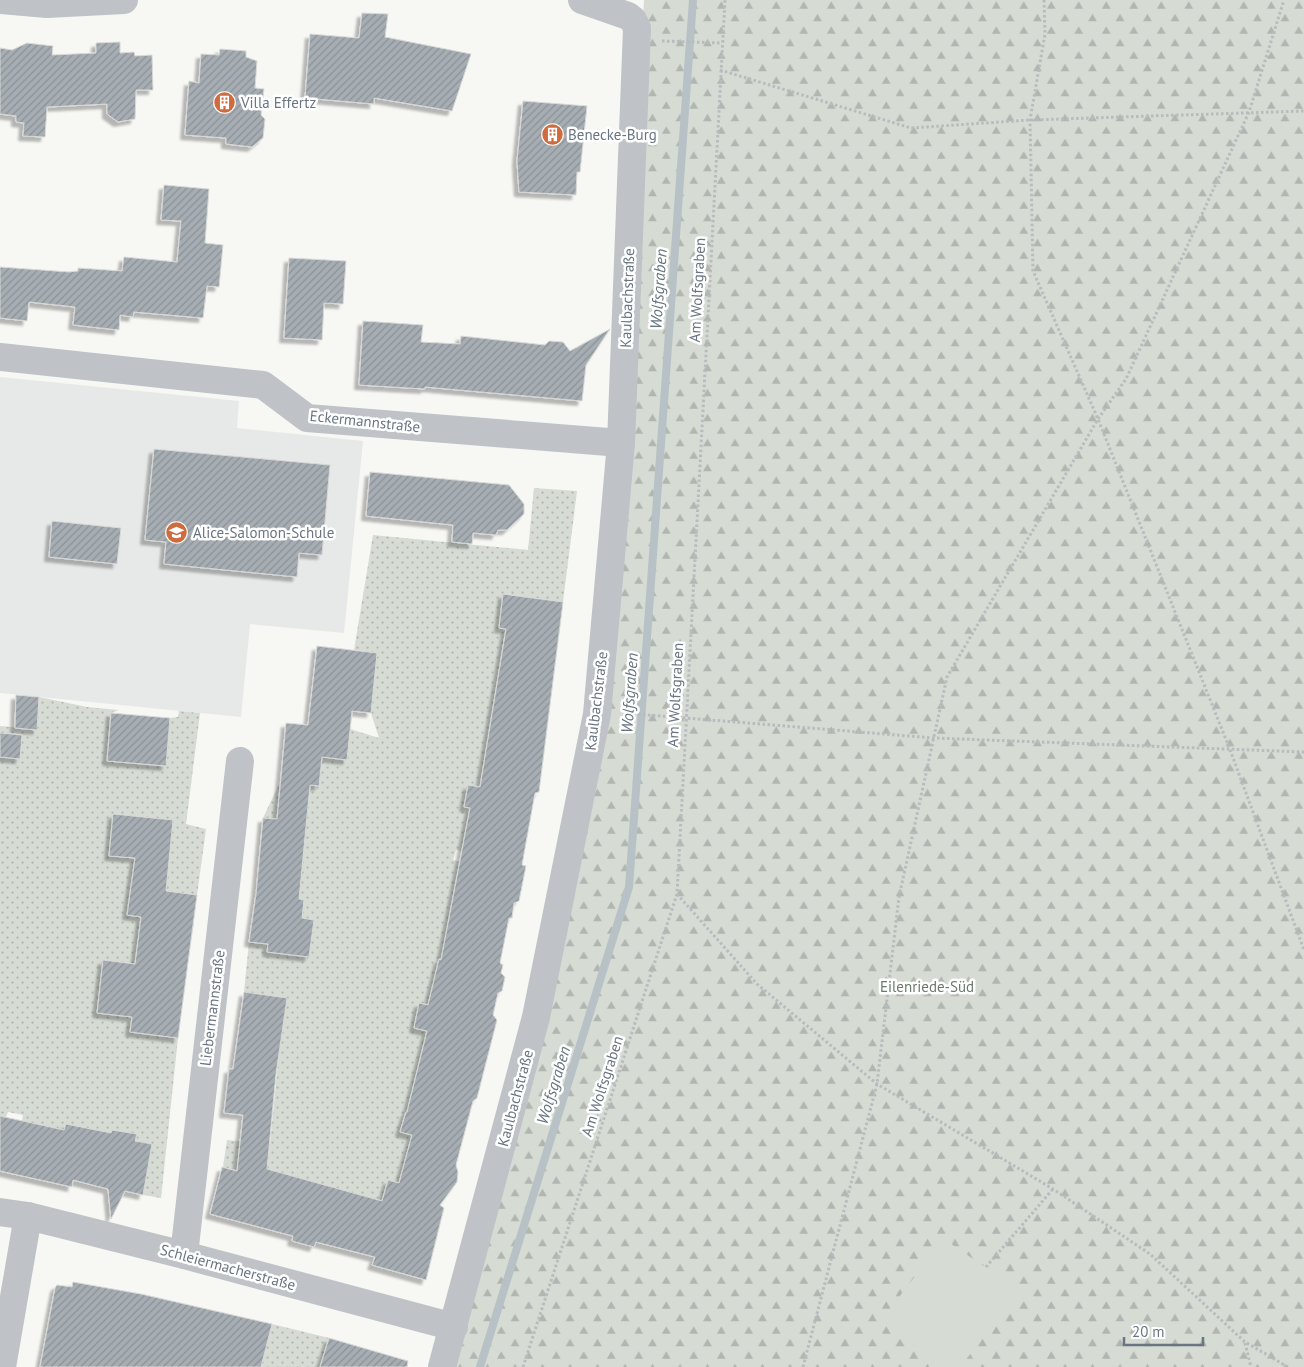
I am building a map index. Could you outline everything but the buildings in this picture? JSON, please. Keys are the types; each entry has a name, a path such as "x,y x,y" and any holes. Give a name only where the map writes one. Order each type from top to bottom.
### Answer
{"street":[{"path":"0,0 47,4 124,0"},
{"name":"Kaulbachstraße","path":"442,1367 536,1017 598,714 621,443 638,28 628,16 582,0"},
{"name":"Eckermannstraße","path":"0,357 263,385 307,418 621,443"},
{"name":"Liebermannstraße","path":"184,1255 240,761"},
{"name":"Schleiermacherstraße","path":"0,1212 28,1216 184,1255 454,1327"},
{"path":"2,1367 28,1216"}],"path":[{"name":"Am Wolfsgraben","path":"522,1367 677,894 685,717 725,0"},
{"path":"1044,0 1045,34 1030,120 1033,271 1098,419 1229,747 1304,950"},
{"path":"802,1367 877,1084 899,897 947,677 1098,419 1126,379 1249,112 1284,0"},
{"path":"673,41 722,44"},
{"path":"720,70 912,128 1030,120 1304,111"},
{"path":"630,712 934,738 1229,747 1304,752"},
{"path":"677,894 757,984 877,1084 1053,1189 1150,1254 1245,1342 1288,1367"},
{"path":"986,1267 1053,1189"},
{"path":"1245,1342 1251,1367"}],"shaded area":[{"name":"Alice-Salomon-Schule","path":"0,377 239,401 237,428 363,441 344,633 250,624 241,717 0,693"}],"green space":[{"name":"Eilenriede-Süd","path":"644,0 1304,0 1304,1367 442,1367 597,714 621,443"},
{"path":"534,488 577,491 563,602 504,594 499,628 513,630 504,638 480,787 468,786 464,807 475,809 462,851 456,850 453,860 460,862 452,899 464,901 454,963 439,959 431,1006 419,1003 414,1027 427,1031 410,1099 416,1115 405,1112 400,1132 412,1135 411,1186 388,1180 384,1195 384,1226 353,1193 253,1166 250,1174 223,1167 227,1140 270,1144 280,1042 244,992 249,942 268,944 268,952 309,957 314,920 302,918 304,900 255,894 259,869 306,822 263,818 280,782 319,786 322,757 347,760 350,729 379,738 371,713 377,653 354,650 373,535 528,550"},
{"path":"39,697 87,707 119,710 111,713 107,761 165,766 170,718 178,717 179,711 200,713 186,824 206,829 197,895 132,886 127,915 194,924 188,949 138,943 135,964 104,960 97,1012 132,1017 130,1032 178,1038 161,1198 143,1195 152,1144 135,1141 136,1134 112,1130 109,1144 81,1127 66,1124 64,1130 22,1121 23,1115 8,1112 6,1117 0,1116 0,726 36,729","holes":["114,814 173,821 169,862 110,856"]},
{"path":"944,1239 1020,1291 960,1367 939,1367 882,1319"},
{"path":"272,1324 329,1338 320,1367 261,1367"}],"waterway":[{"name":"Wolfsgraben","path":"480,1367 629,887 693,0"}],"place":[{"name":"Villa Effertz","path":"225,102"},
{"name":"Benecke-Burg","path":"552,134"},
{"name":"Alice-Salomon-Schule","path":"177,532"}]}
